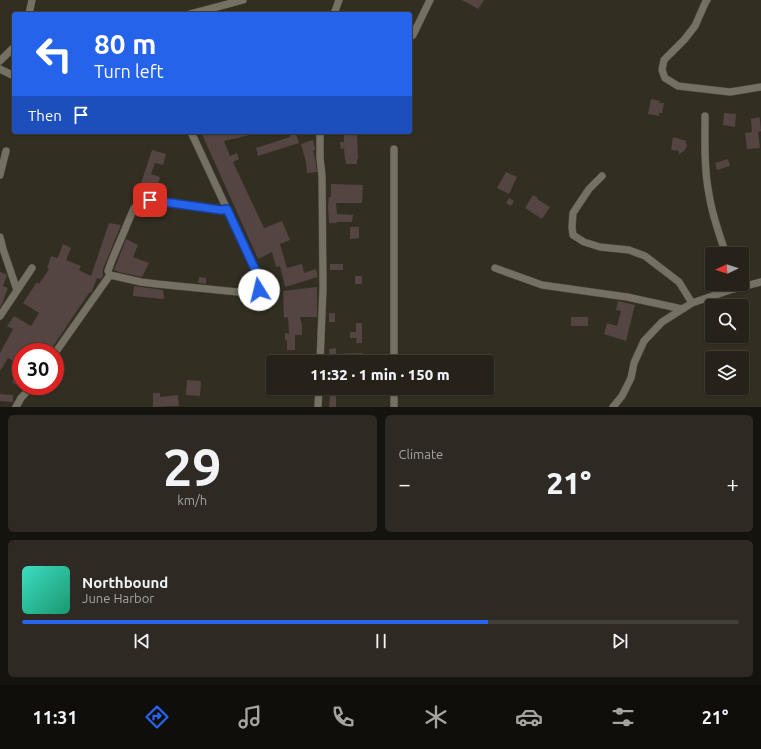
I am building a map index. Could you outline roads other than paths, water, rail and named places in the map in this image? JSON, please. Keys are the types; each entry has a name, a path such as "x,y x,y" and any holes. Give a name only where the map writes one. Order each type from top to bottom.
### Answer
{"street":[{"path":"29,12 32,0"},
{"path":"198,12 243,0"},
{"path":"335,12 339,0"},
{"path":"412,36 430,0"},
{"path":"707,0 695,26 684,40 664,60 662,70 665,78 678,86 730,92 761,87"},
{"path":"0,61 12,49"},
{"path":"0,69 12,75"},
{"path":"704,116 705,161 709,193 715,222 724,247"},
{"path":"110,275 157,284 248,293 259,290 260,280 192,134"},
{"path":"320,134 323,288 320,355"},
{"path":"394,148 394,355"},
{"path":"0,175 6,151"},
{"path":"602,176 589,189 573,213 573,236 584,242 600,247 629,250 645,256 679,282 692,303"},
{"path":"110,275 108,271 134,208 141,202 150,200 221,210 227,209"},
{"path":"0,237 17,290"},
{"path":"0,316 32,268"},
{"path":"495,268 542,285 627,297 682,309"},
{"path":"62,343 110,275"},
{"path":"749,284 761,282"},
{"path":"613,407 622,396 644,341 662,322 692,303 724,291"},
{"path":"16,407 24,395"},
{"path":"318,407 319,395"},
{"path":"394,395 394,407"}]}
